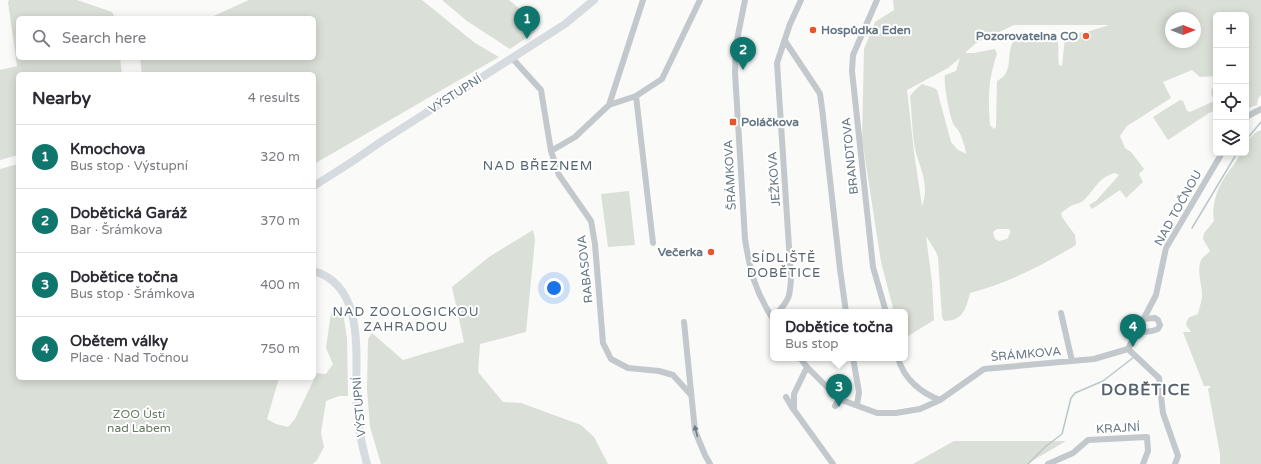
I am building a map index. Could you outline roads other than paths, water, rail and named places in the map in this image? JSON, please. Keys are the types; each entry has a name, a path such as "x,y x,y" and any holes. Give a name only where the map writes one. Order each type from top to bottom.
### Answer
{"street":[{"name":"VÝSTUPNÍ","path":"316,185 382,140 565,24 594,0"},
{"path":"609,105 643,0"},
{"path":"551,151 575,137 609,105 636,96 654,86 662,79 700,0"},
{"name":"ŠRÁMKOVA","path":"745,0 736,45 734,72 745,239 749,266 754,282 761,300 770,314"},
{"path":"801,0 790,24 785,41 820,94 846,309"},
{"name":"BRANDTOVA","path":"877,0 853,55 852,71 874,267 885,309"},
{"name":"JEŽKOVA","path":"780,309 787,301 790,293 791,278 777,64 785,41"},
{"name":"RABASOVA","path":"512,58 541,90 551,151 559,175 591,221 595,244 603,343 611,359 628,368 659,370 673,375 691,395"},
{"path":"636,96 653,243"},
{"path":"1249,115 1261,109"},
{"name":"NAD TOČNOU","path":"1128,349 1156,295 1166,248 1220,156"},
{"name":"VÝSTUPNÍ","path":"316,272 335,283 346,297 352,312 355,326 357,410 362,449 367,464"},
{"path":"1062,313 1072,361"},
{"path":"1136,333 1152,332 1160,325 1156,318 1142,320"},
{"path":"684,322 695,431 704,455 710,464"},
{"path":"1128,349 1159,378 1163,413 1178,456 1175,464"},
{"name":"ŠRÁMKOVA","path":"802,361 806,367 839,399 877,413 896,413 920,409 940,400 984,369 1094,359 1128,349"},
{"path":"854,361 859,392 857,405"},
{"path":"900,361 909,379 923,393 940,400"},
{"path":"794,410 794,394 806,367"},
{"path":"786,397 833,464"},
{"path":"835,406 839,399"},
{"name":"KRAJNÍ","path":"1048,464 1074,453 1088,440 1147,437 1148,451 1143,464"}],"waterway":[{"path":"1249,136 1261,122"},
{"path":"1192,228 1235,156"},
{"path":"1028,464 1045,447 1062,434 1071,398 1075,393 1103,381 1134,357"}],"place":[{"name":"Hospůdka Eden","path":"813,30"},
{"name":"Pozorovatelna CO","path":"1086,36"},
{"name":"Kmochova","path":"527,39"},
{"name":"Dobětická Garáž","path":"743,70"},
{"name":"Poláčkova","path":"733,122"},
{"name":"Večerka","path":"711,252"},
{"name":"Obětem války","path":"1133,347"},
{"name":"Dobětice točna","path":"839,407"}],"district":[{"name":"NAD BŘEZNEM","path":"538,166"},
{"name":"SÍDLIŠTĚ DOBĚTICE","path":"784,266"},
{"name":"NAD ZOOLOGICKOU ZAHRADOU","path":"406,320"},
{"name":"DOBĚTICE","path":"1146,390"}],"park label":[{"name":"ZOO Ústí nad Labem","path":"139,421"}]}
